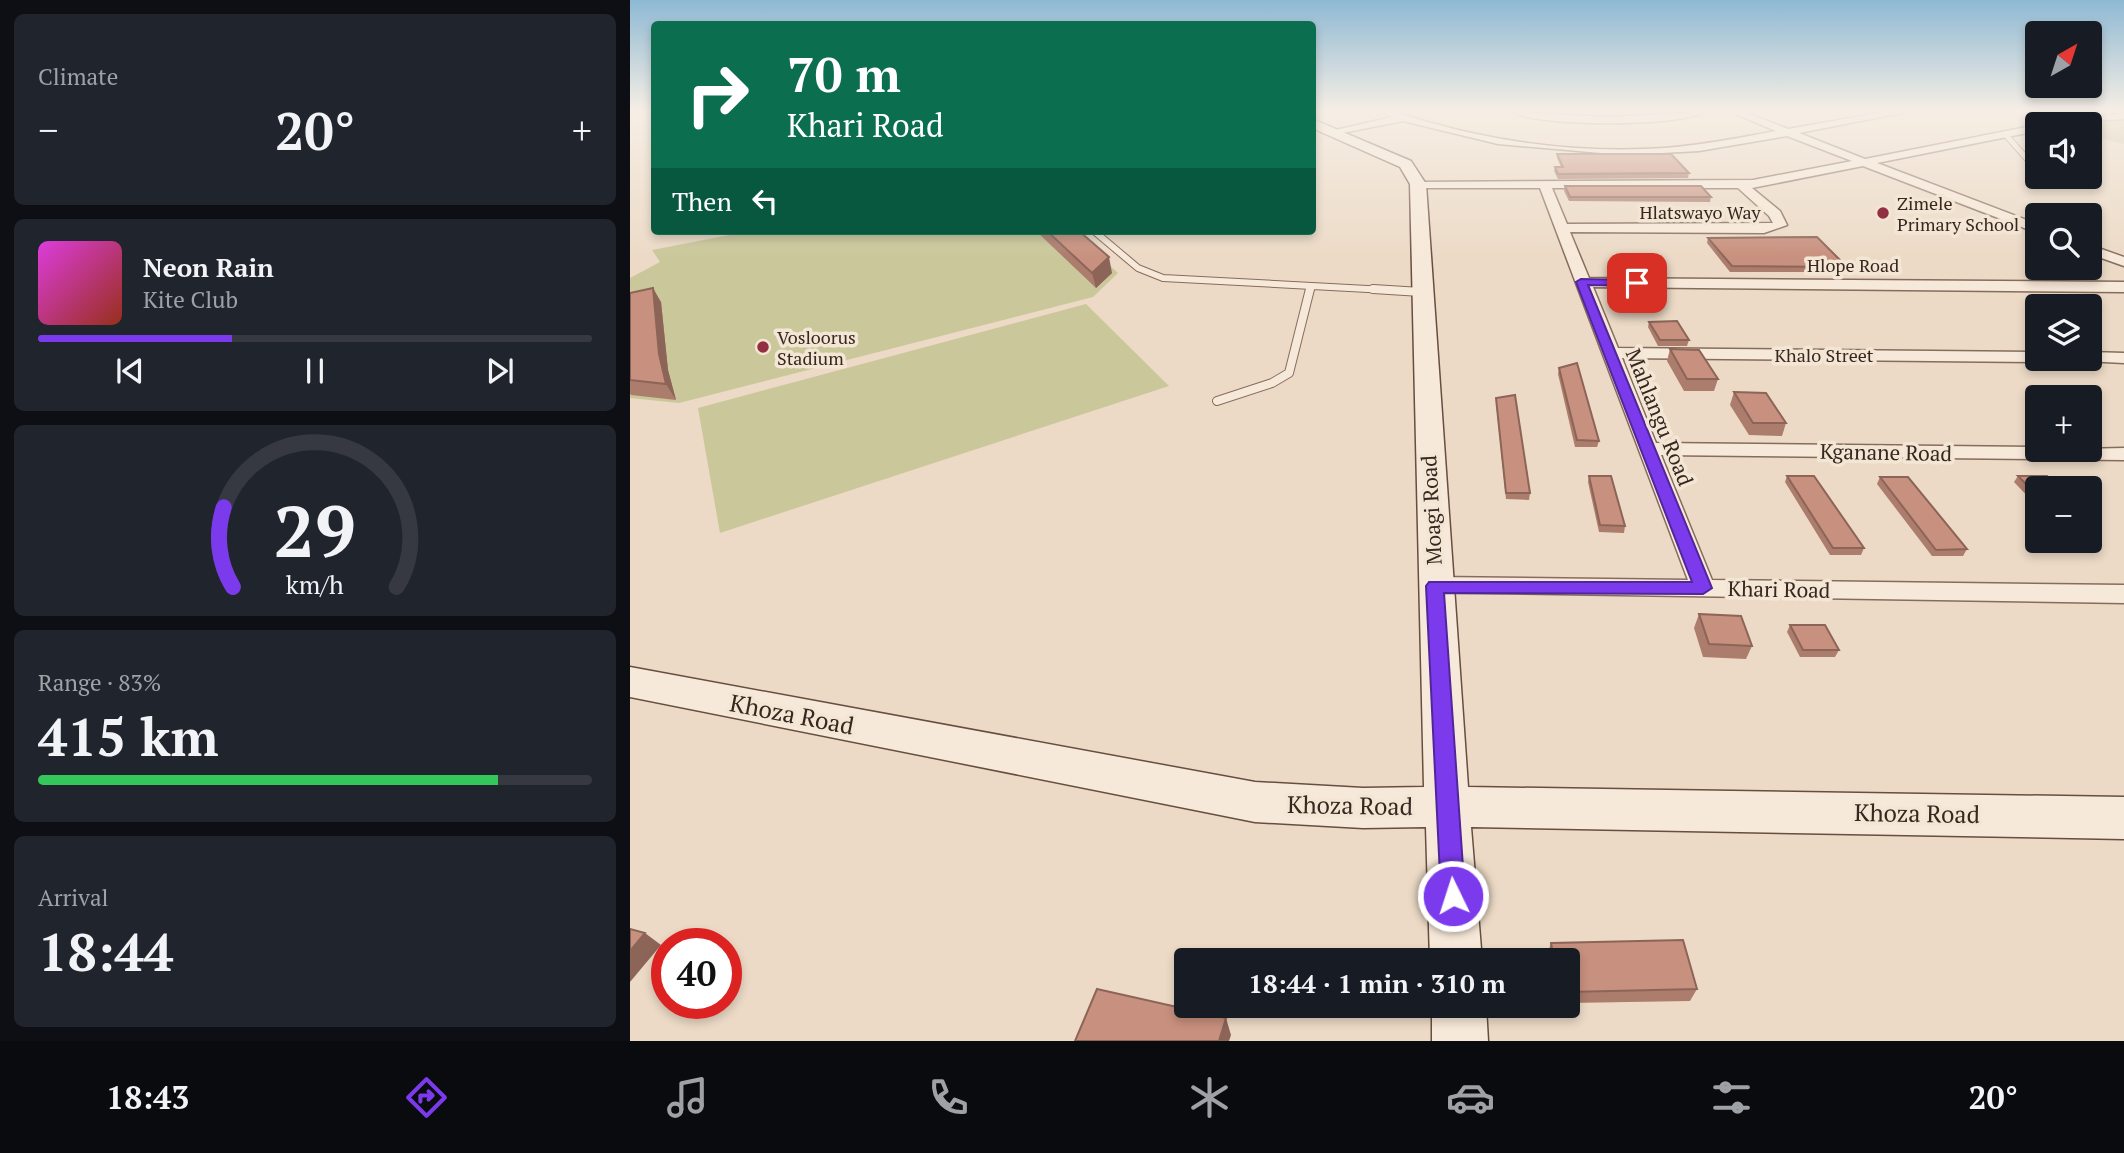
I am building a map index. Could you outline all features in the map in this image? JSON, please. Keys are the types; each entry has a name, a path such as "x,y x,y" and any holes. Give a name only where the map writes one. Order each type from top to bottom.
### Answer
{"street":[{"path":"1398,161 1406,164 1418,184 1742,185 1876,161"},
{"path":"1858,161 2025,224"},
{"name":"Moagi Road","path":"1418,184 1435,586 1455,948"},
{"name":"Mahlangu Road","path":"1545,184 1581,282 1703,588"},
{"name":"Hlatswayo Way","path":"1560,228 1764,229 1780,225 1775,214 1742,185"},
{"path":"2102,254 2124,262"},
{"name":"Hlope Road","path":"1581,282 2124,287"},
{"name":"Khalo Street","path":"1610,354 2025,357"},
{"path":"2102,358 2124,358"},
{"name":"Kganane Road","path":"1648,449 2124,454"},
{"name":"Khari Road","path":"1435,586 2124,594"},
{"name":"Khoza Road","path":"630,682 1255,802 1351,807 1447,805 2124,818"},
{"path":"1459,1018 1460,1041"}],"lane":[{"path":"1099,235 1138,268 1163,278 1422,292"},
{"path":"1217,401 1272,383 1289,373 1311,287"}],"shaded area":[{"name":"Vosloorus Stadium","path":"729,235 1075,235 1118,273 1093,297 679,403 630,398 630,278 660,262 652,250"},
{"path":"1086,304 1169,386 720,533 698,408"}],"building":[{"path":"1560,161 1677,161 1689,173 1558,174 1555,167 1563,167"},
{"path":"1565,186 1701,186 1711,197 1570,197"},
{"path":"1051,235 1084,235 1109,257 1092,273"},
{"path":"1817,237 1847,267 1732,266 1708,238"},
{"path":"653,288 659,354 666,384 630,380 630,293"},
{"path":"1677,321 1689,340 1660,340 1649,322"},
{"path":"1670,349 1699,350 1718,379 1687,379"},
{"path":"1577,363 1599,441 1577,440 1559,368"},
{"path":"1734,392 1766,393 1786,423 1753,423"},
{"path":"1515,395 1530,493 1506,493 1496,398"},
{"path":"1589,476 1611,476 1625,526 1600,525"},
{"path":"1787,476 1814,476 1864,548 1833,548"},
{"path":"1880,477 1908,477 1967,549 1936,550"},
{"path":"1699,614 1741,616 1752,646 1709,644"},
{"path":"1790,625 1825,625 1839,650 1803,650"},
{"path":"630,929 645,933 630,951"},
{"path":"1683,940 1697,989 1580,992 1580,948 1552,948 1551,943"},
{"path":"1097,989 1174,1006 1174,1018 1226,1018 1219,1041 1075,1041"}],"place":[{"name":"Zimele Primary School","path":"1883,213"},
{"name":"Vosloorus Stadium","path":"763,347"}],"route":[{"path":"1453,896 1435,586 1703,588 1581,282 1637,283"}]}
